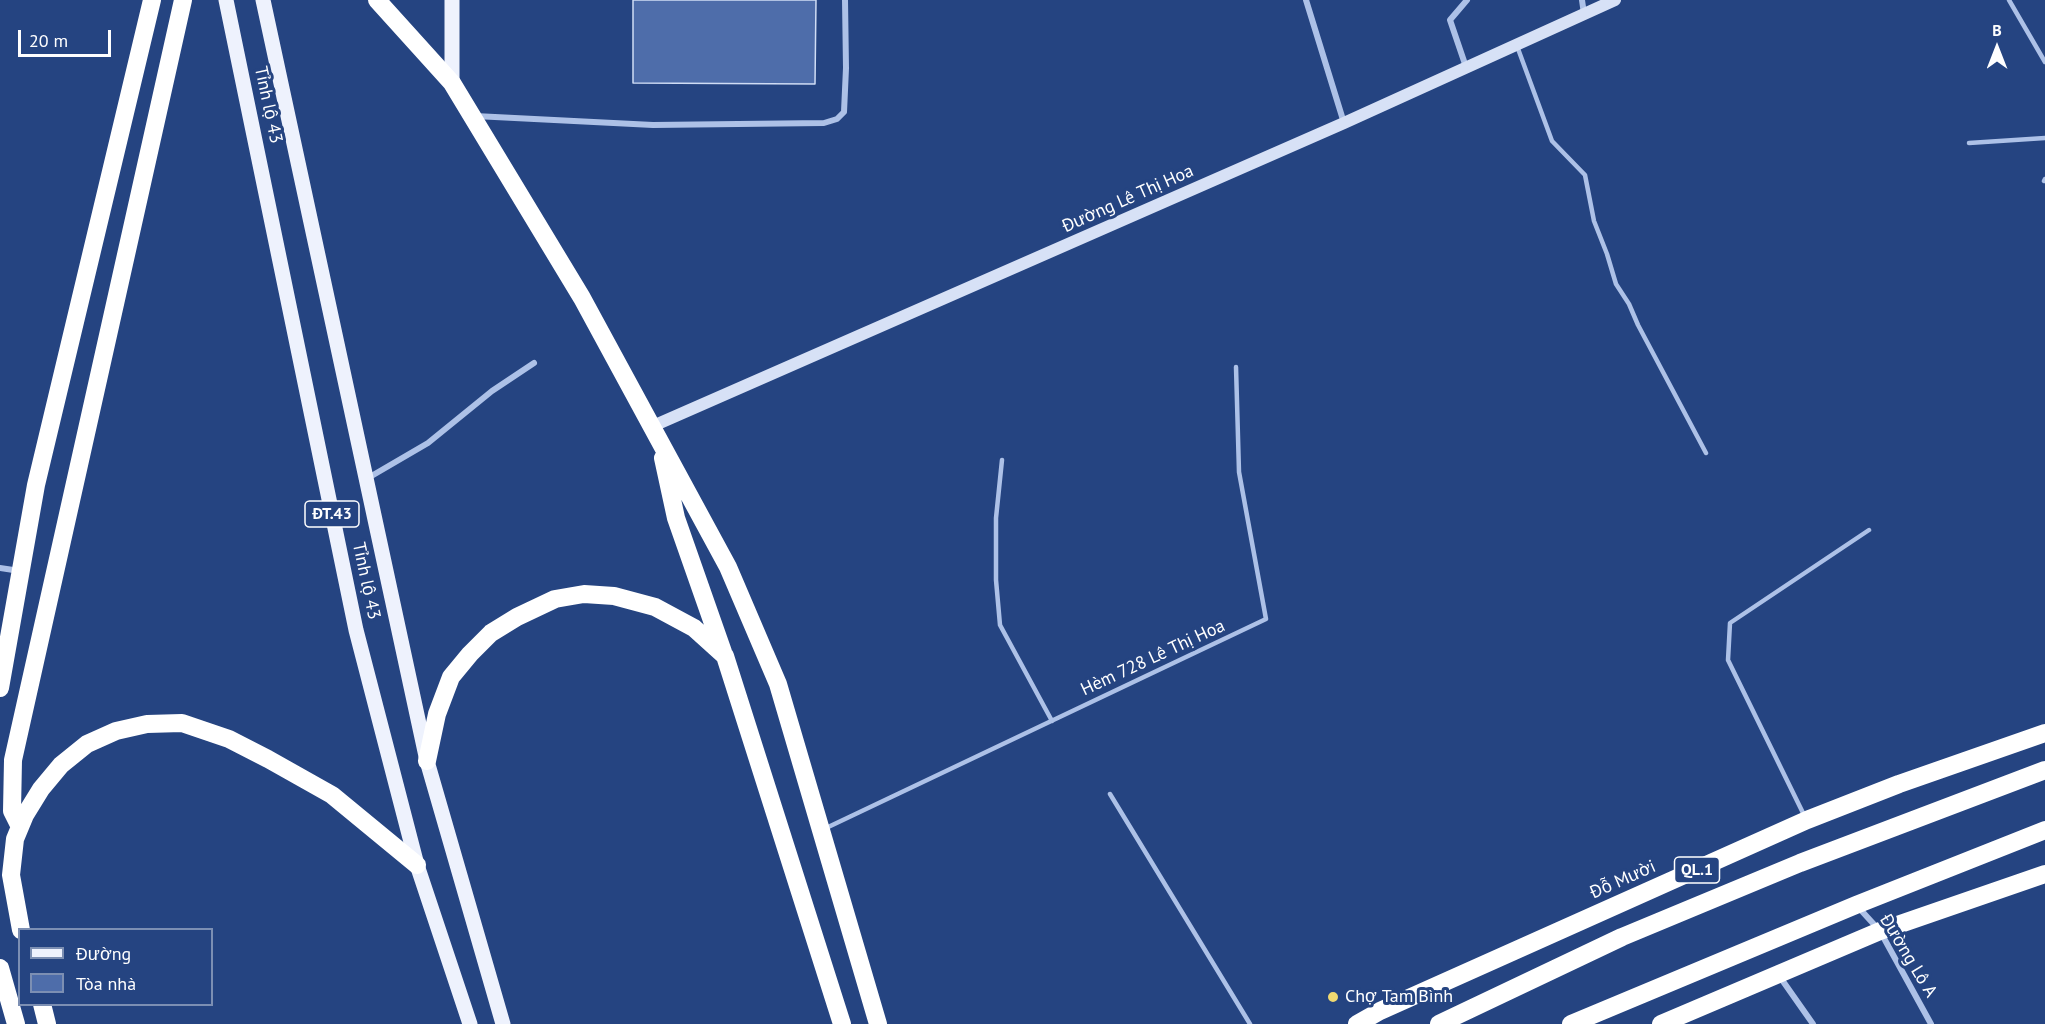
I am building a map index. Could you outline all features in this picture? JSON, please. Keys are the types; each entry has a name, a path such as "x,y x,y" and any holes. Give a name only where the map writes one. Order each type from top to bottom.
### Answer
{"highway":[{"path":"0,688 36,485 152,0"},
{"path":"20,827 12,811 13,760 183,0"},
{"path":"377,0 452,84 582,298 728,567 778,684 878,1024"},
{"path":"656,433 675,518 724,656 842,1024"},
{"path":"427,761 437,714 452,677 491,633 517,617 555,599 584,594 614,596 655,607 694,628 724,656"},
{"path":"21,928 11,875 15,839 25,814 41,789 61,765 87,744 116,731 147,724 182,723 229,739 268,759 332,795 417,865"},
{"name":"Đỗ Mười","path":"1357,1024 1807,820 1899,784 2045,734"},
{"name":"QL.1","path":"1439,1024 1622,937 1800,862 2045,770"},
{"path":"1571,1024 1856,905 2045,830"},
{"path":"1673,1022 1880,931 2045,873"},
{"path":"0,968 16,1024"},
{"path":"42,1006 47,1024"}],"main road":[{"name":"Tỉnh lộ 43","path":"226,0 356,630 417,865 470,1022"},
{"name":"Tỉnh lộ 43","path":"263,0 427,761 503,1024"},
{"path":"452,0 452,84"}],"street":[{"path":"471,116 653,125 824,123 837,119 844,112 845,0"},
{"path":"1306,0 1344,123"},
{"path":"1466,68 1450,20 1467,0"},
{"path":"1582,0 1584,14"},
{"name":"Đường Lê Thị Hoa","path":"656,433 1615,0"},
{"path":"365,480 428,443 492,391 534,363"},
{"path":"0,568 21,571"},
{"name":"Đường Lô A","path":"1856,905 1880,931 1931,1024"},
{"path":"1778,974 1813,1024"}],"lane":[{"path":"2009,0 2045,62"},
{"path":"1516,44 1552,141 1585,175 1594,221 1616,284 1629,304 1706,453"},
{"path":"1969,143 2045,138"},
{"name":"Hèm 728 Lê Thị Hoa","path":"821,831 1266,619 1239,472 1236,368"},
{"path":"1002,460 996,518 996,580 1000,625 1052,721"},
{"path":"1807,820 1728,660 1730,623 1869,530"},
{"path":"1110,794 1250,1024"}],"building":[{"path":"633,0 816,0 815,84 633,83"}],"place":[{"name":"Chợ Tam Bình","path":"1333,997"}]}
